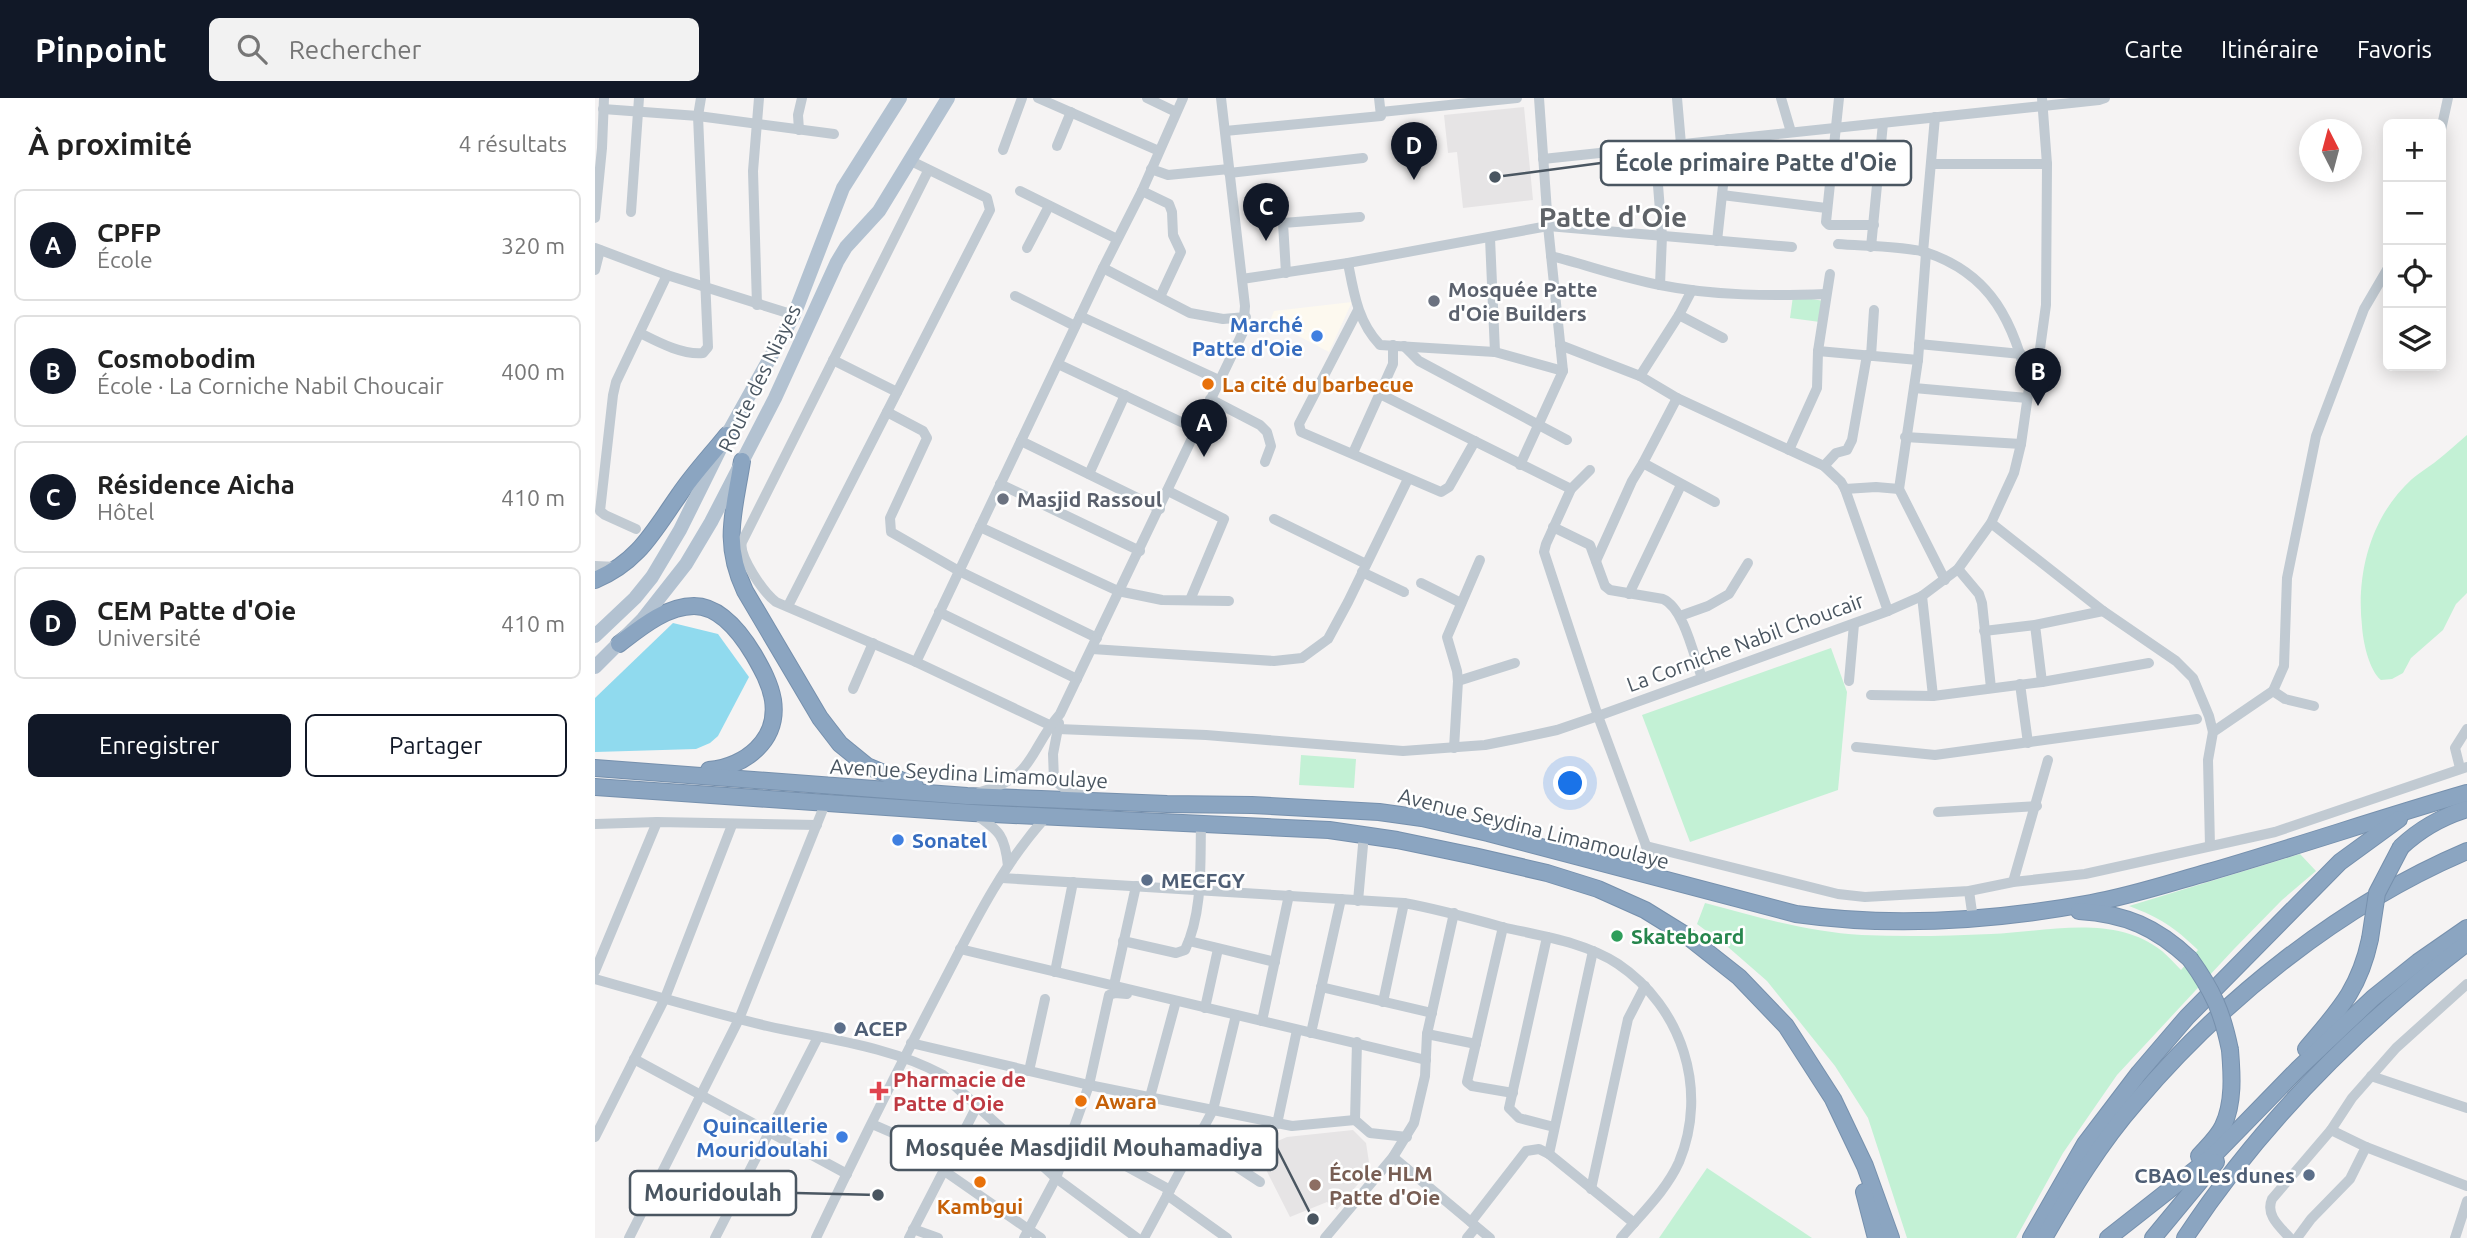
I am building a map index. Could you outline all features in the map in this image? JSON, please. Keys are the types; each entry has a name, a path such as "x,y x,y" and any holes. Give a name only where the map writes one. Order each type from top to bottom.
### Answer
{"highway":[{"path":"595,580 619,567 644,547 679,495 727,435"},
{"path":"742,461 731,526 733,558 745,591 804,693 828,730 856,758 895,779 937,793"},
{"path":"619,645 663,614 681,607 697,606 718,614 738,631 769,685 774,712 772,722 768,734 748,757 724,768 663,773"},
{"name":"Avenue Seydina Limamoulaye","path":"595,768 967,796 1252,805 1405,816 1488,833 1796,914 1841,921 1895,923 1973,919 2093,903 2244,862 2467,793"},
{"name":"Avenue Seydina Limamoulaye","path":"595,787 973,813 1329,830 1364,834 1547,873 1624,899 1665,921 1716,957 1786,1026 1833,1099 1850,1135"},
{"path":"595,796 622,789"},
{"path":"2031,1238 2100,1123 2187,1017 2340,862 2377,833 2416,808"},
{"path":"2252,1116 2356,984 2364,965 2377,893 2401,847 2435,821 2467,808"},
{"path":"2044,1238 2079,1180 2128,1112 2177,1055 2212,1021 2294,953 2345,917 2407,881 2467,851"},
{"path":"2021,914 2077,911 2123,917 2170,940 2190,959 2207,984 2223,1016 2230,1050 2231,1082 2213,1160 2108,1238"},
{"path":"2153,1238 2213,1160 2298,1069 2373,998 2418,962 2467,929"},
{"path":"2185,1238 2230,1173 2285,1108 2353,1039 2418,981 2467,943"},
{"path":"2162,1196 2179,1181 2223,1126"},
{"path":"1850,1135 1876,1238"},
{"path":"1850,1135 1891,1238"}],"main road":[{"name":"Route des Niayes","path":"595,636 635,598 665,558 696,503 727,435 794,315 843,188 900,98"},
{"name":"Route des Niayes","path":"595,667 653,608 686,564 775,398 837,262 846,247 879,211 948,98"}],"street":[{"path":"631,212 639,98"},
{"path":"640,333 663,344 697,353 703,353 708,347 698,116 701,98"},
{"path":"757,305 753,171 759,98"},
{"path":"799,130 798,115 802,98"},
{"path":"1003,150 1022,98"},
{"path":"1038,98 1159,151"},
{"path":"1147,98 1176,112"},
{"path":"916,662 1142,191 1183,98"},
{"path":"967,796 1001,786 1024,771 1054,728 1237,346 1246,317 1221,98"},
{"path":"1225,131 1381,116 1379,98"},
{"path":"1381,112 1458,101 1517,98"},
{"path":"1520,465 1563,371 1548,226 1539,98"},
{"path":"1677,98 1681,144"},
{"path":"1780,98 1791,132"},
{"path":"1839,98 1826,222 1829,225 1874,225"},
{"path":"1543,159 1883,123 2042,102 2105,98"},
{"path":"2443,119 2448,98"},
{"name":"La Corniche Nabil Choucair","path":"1054,728 1206,735 1403,751 1454,748 1520,738 1557,730 1598,716 1854,624 1922,596 1958,569 1991,523 2014,473 2028,393 2039,356 2046,305 2047,164 2042,102"},
{"path":"595,218 602,148 602,103 638,111 834,134"},
{"path":"1057,146 1071,112"},
{"path":"1935,117 1918,360 1899,489 1945,580"},
{"path":"1871,247 1883,123"},
{"path":"1717,241 1728,139"},
{"path":"1655,147 1662,236 1660,285"},
{"path":"1151,169 1168,175 1363,158"},
{"path":"788,606 990,210 987,198 909,160"},
{"path":"1931,164 2047,164"},
{"path":"928,171 740,547 741,552 767,595 1054,728"},
{"path":"1020,191 1117,239"},
{"path":"1142,191 1169,204 1173,235 1181,252 1160,297"},
{"path":"1722,195 1826,208"},
{"path":"1027,248 1049,206"},
{"path":"1286,273 1283,223 1360,217"},
{"path":"1242,279 1348,263 1548,226 1792,247"},
{"path":"1490,238 1495,352"},
{"path":"1838,244 1924,252 1952,264 1973,278 1993,298 2009,323 2021,354 2028,393 1913,388"},
{"path":"595,270 598,249 667,275 794,315"},
{"path":"1551,256 1660,285 1692,290 1785,296 1826,294"},
{"path":"1348,263 1358,310 1368,332 1380,345 1495,352 1563,371"},
{"path":"1103,268 1190,313 1204,317 1246,317"},
{"path":"1789,450 1817,388 1818,351 1829,274"},
{"path":"636,529 600,511 613,395 667,275"},
{"path":"2213,732 2273,691 2284,666 2287,578 2316,436 2364,309 2383,277"},
{"path":"1640,376 1692,290"},
{"path":"1015,296 1219,380"},
{"path":"1358,310 1299,424 1301,432 1441,492 1445,491 1475,441"},
{"path":"1824,466 1836,453 1847,450 1852,440 1869,355 1874,310"},
{"path":"1679,315 1723,338"},
{"path":"1919,344 2021,354"},
{"path":"1353,453 1393,363 1398,345"},
{"path":"1398,345 1419,361 1567,440"},
{"path":"1560,345 1640,376 1677,398 1824,466 1845,489 1888,611"},
{"path":"1818,351 1918,360"},
{"path":"833,360 897,392"},
{"path":"1058,364 1196,429"},
{"path":"1380,394 1571,489"},
{"path":"1089,474 1125,395"},
{"path":"1596,561 1632,481 1677,398"},
{"path":"1210,399 1260,425 1267,432 1272,446 1265,463"},
{"path":"887,412 923,431 927,438 890,518 891,532 1094,643 1274,661 1302,657 1328,639 1408,479"},
{"path":"1905,437 2021,444"},
{"path":"1021,441 1160,509"},
{"path":"595,452 607,454"},
{"path":"1643,463 1715,502"},
{"path":"1590,470 1571,489 1546,544 1546,561 1598,716 1658,878"},
{"path":"1000,484 1140,551"},
{"path":"1629,594 1681,485"},
{"path":"1845,489 1876,486 1899,489"},
{"path":"1168,491 1224,519 1190,600"},
{"path":"1274,519 1404,592"},
{"path":"1991,523 2103,611 2176,661 2193,678 2213,732 2208,760 2210,846"},
{"path":"980,527 1118,592 1145,598 1229,601"},
{"path":"1553,527 1590,545 1605,586 1610,590 1663,599 1671,603 1679,616 1702,678"},
{"path":"1454,748 1458,681 1447,637 1480,560"},
{"path":"1679,616 1708,606 1729,594 1748,563"},
{"path":"595,566 619,567"},
{"path":"1958,569 1979,594 1991,688"},
{"path":"1421,583 1461,603"},
{"path":"1922,596 1933,696"},
{"path":"1984,631 2035,625 2103,611"},
{"path":"939,612 1077,679"},
{"path":"1849,681 1854,624"},
{"path":"2035,625 2042,681"},
{"path":"853,690 873,643"},
{"path":"1458,681 1515,663"},
{"path":"1871,695 1933,696 2149,663"},
{"path":"2020,684 2028,743"},
{"path":"2273,691 2285,699 2314,706"},
{"path":"1856,747 1935,755 2197,719"},
{"path":"1054,728 1054,780 1077,794 1109,802"},
{"path":"1646,846 1838,894 1865,897 1969,891 2013,882 2085,873 2275,832 2463,768 2455,748 2467,729"},
{"path":"2013,882 2048,760"},
{"path":"629,1238 739,1019 825,804"},
{"path":"1938,812 2036,806"},
{"path":"973,813 994,827 1003,837 1008,866"},
{"path":"816,1238 960,949 1008,866 1046,817"},
{"path":"595,824 657,822 817,825"},
{"path":"595,971 657,822"},
{"path":"595,1137 665,998 732,825"},
{"path":"1123,941 1176,953 1185,950 1199,890 1201,825"},
{"path":"1358,901 1364,834"},
{"path":"1002,878 1404,903 1547,937 1593,951 1618,964 1645,986 1666,1012 1685,1051 1691,1111 1689,1128 1678,1163 1662,1190 1621,1238"},
{"path":"1055,972 1073,882"},
{"path":"1114,985 1136,886"},
{"path":"1969,891 1973,919"},
{"path":"1262,1021 1289,895"},
{"path":"1311,1032 1341,899"},
{"path":"1383,1002 1404,903"},
{"path":"1332,1236 1407,1137 1418,1109 1426,1060 1427,1034 1454,913"},
{"path":"1503,927 1467,1079 1469,1084 1513,1093"},
{"path":"1547,937 1509,1108 1514,1115 1554,1127"},
{"path":"1189,941 1275,962"},
{"path":"960,949 1426,1060"},
{"path":"1205,1008 1218,949"},
{"path":"1549,1154 1593,951"},
{"path":"595,979 739,1019 904,1057 943,1075 1056,1178 1137,1238"},
{"path":"2290,1238 2271,1214 2269,1206 2272,1199 2331,1130 2352,1098 2396,1048 2467,984"},
{"path":"1591,1189 1629,1018 1645,986"},
{"path":"1321,987 1432,1013"},
{"path":"1026,1234 1056,1178 1089,1085 1109,995 1147,994"},
{"path":"1028,1071 1045,999"},
{"path":"1150,1097 1176,1001"},
{"path":"1144,1238 1213,1110 1236,1016"},
{"path":"1277,1124 1297,1030"},
{"path":"1427,1034 1476,1044"},
{"path":"715,1238 818,1037"},
{"path":"1355,1120 1357,1042"},
{"path":"911,1043 1089,1085 1277,1124 1292,1126 1355,1120 1370,1133 1407,1137"},
{"path":"634,1059 847,1174"},
{"path":"2371,1076 2465,1103"},
{"path":"938,1238 911,1233 977,1106"},
{"path":"871,1124 950,1158"},
{"path":"2331,1130 2366,1147 2467,1186"},
{"path":"1196,1140 1260,1182"},
{"path":"2297,1238 2350,1179 2366,1147"},
{"path":"1467,1238 1474,1224 1526,1152 1539,1149 1549,1154 1634,1223"},
{"path":"1393,1157 1490,1238"},
{"path":"1117,1161 1168,1192 1227,1238"},
{"path":"943,1170 1026,1234 1041,1238"},
{"path":"2455,1238 2467,1201"},
{"path":"2273,1238 2280,1226"}],"shaded area":[{"path":"1524,107 1533,200 1463,208 1457,152 1448,153 1444,115"},
{"name":"Marché Patte d'Oie","path":"1352,302 1329,352 1270,321 1274,311"},
{"name":"École HLM Patte d'Oie","path":"1353,1130 1366,1143 1370,1169 1337,1210 1327,1202 1290,1217 1256,1150 1287,1137"}],"green space":[{"path":"1793,296 1824,301 1820,322 1790,318"},
{"path":"2467,435 2467,593 2456,604 2443,630 2411,658 2403,673 2392,679 2381,680 2370,663 2362,626 2362,586 2369,546 2386,510 2398,494 2412,479"},
{"path":"1831,648 1847,692 1838,790 1690,842 1642,715"},
{"path":"1301,755 1356,759 1354,788 1299,785"},
{"path":"2300,854 2316,871 2282,900 2234,949 2117,1075 2063,1153 2016,1238 1907,1238 1868,1118 1835,1066 1767,981 1697,924 1705,903 1802,927 1862,935 1959,935 2057,928 2101,928 2143,939 2162,951 2181,970 2198,950 2167,924 2129,906"},
{"path":"1707,1168 1812,1238 1659,1238"}],"water":[{"path":"673,623 718,634 749,677 718,736 696,749 595,752 595,698"}],"place":[{"name":"École primaire Patte d'Oie","path":"1495,177"},
{"name":"CEM Patte d'Oie","path":"1414,180"},
{"name":"Résidence Aicha","path":"1266,241"},
{"name":"Mosquée Patte d'Oie Builders","path":"1434,301"},
{"name":"Marché Patte d'Oie","path":"1317,336"},
{"name":"La cité du barbecue","path":"1208,384"},
{"name":"Cosmobodim","path":"2038,406"},
{"name":"CPFP","path":"1204,457"},
{"name":"Masjid Rassoul","path":"1003,499"},
{"name":"Sonatel","path":"898,840"},
{"name":"MECFGY","path":"1147,880"},
{"name":"Skateboard","path":"1617,936"},
{"name":"ACEP","path":"840,1028"},
{"name":"Pharmacie de Patte d'Oie","path":"879,1091"},
{"name":"Awara","path":"1081,1101"},
{"name":"Quincaillerie Mouridoulahi","path":"842,1137"},
{"name":"CBAO Les dunes","path":"2309,1175"},
{"name":"Kambgui","path":"980,1182"},
{"name":"École HLM Patte d'Oie","path":"1315,1185"},
{"name":"Mouridoulah","path":"878,1195"},
{"name":"Mosquée Masdjidil Mouhamadiya","path":"1313,1219"}],"district":[{"name":"Patte d'Oie","path":"1613,216"}]}
